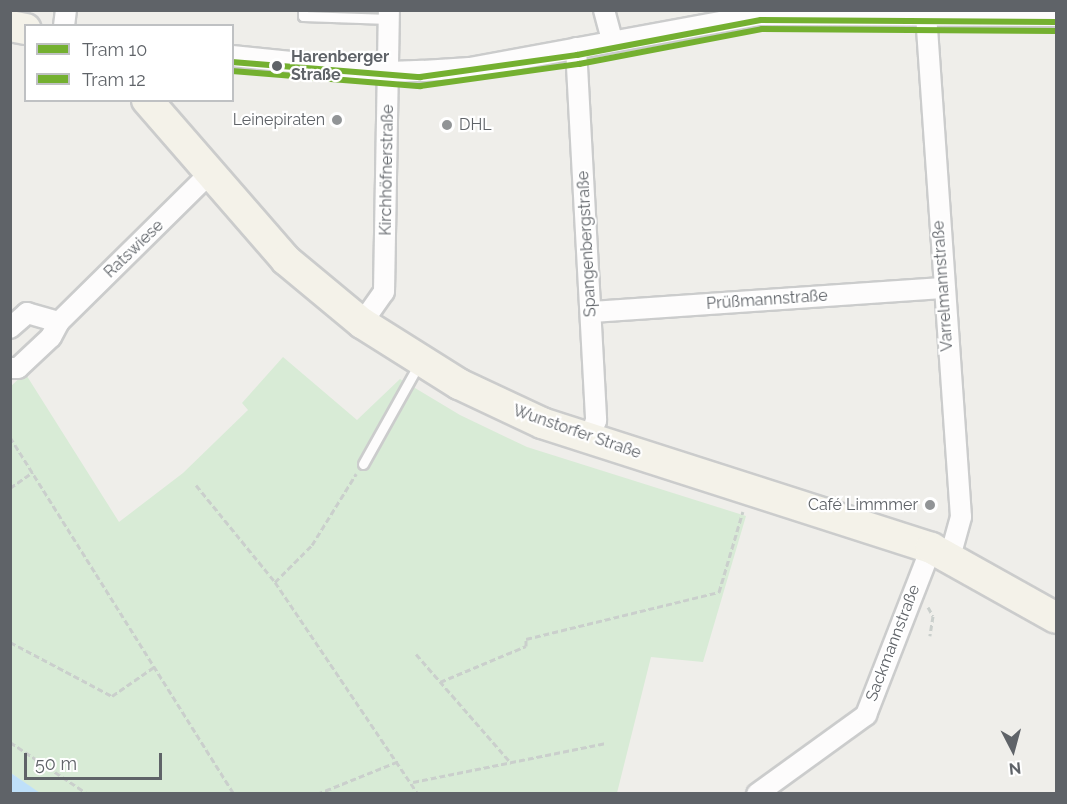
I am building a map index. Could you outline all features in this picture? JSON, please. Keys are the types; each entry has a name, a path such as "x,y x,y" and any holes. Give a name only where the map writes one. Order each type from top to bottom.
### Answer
{"main road":[{"name":"Wunstorfer Straße","path":"149,102 208,175 286,260 362,323 420,362 507,408 590,439 940,552 1056,618"}],"street":[{"path":"604,10 612,40"},
{"path":"234,56 389,72 470,68 612,40 760,15 916,13 1056,16"},
{"name":"Varrelmannstraße","path":"916,13 943,288 960,517 940,552"},
{"name":"Kirchhöfnerstraße","path":"362,323 384,292 389,15"},
{"name":"Spangenbergstraße","path":"576,48 596,420 590,439"},
{"name":"Ratswiese","path":"10,368 18,368 51,337 58,322 208,175"},
{"name":"Prüßmannstraße","path":"591,312 943,288"},
{"path":"10,328 19,313 58,322"},
{"name":"Sackmannstraße","path":"757,794 866,715 940,552"}],"lane":[{"path":"303,10 303,16 389,15"},
{"path":"363,464 420,362"}],"path":[{"path":"10,437 234,794"},
{"path":"274,582 312,545 363,464"},
{"path":"10,488 33,472"},
{"path":"196,485 274,582 399,761 418,794"},
{"path":"440,682 526,646 526,639 719,592 744,508"},
{"path":"10,642 112,696 154,666"},
{"path":"416,654 511,763"},
{"path":"10,742 88,794"},
{"path":"413,782 606,743"},
{"path":"317,794 399,761"}],"green space":[{"path":"283,357 357,420 400,379 460,415 527,447 746,516 703,662 651,657 617,793 40,794 11,773 10,387 25,373 119,522 183,473 248,410 242,403"}],"water":[{"path":"11,773 40,793 11,793"}],"tram line":[{"name":"10","path":"234,62 420,77 577,55 761,20 1056,22"},
{"name":"12","path":"234,71 420,86 579,64 762,29 1056,31"}],"place":[{"name":"Harenberger Straße","path":"277,66"},
{"name":"Leinepiraten","path":"337,120"},
{"name":"DHL","path":"447,125"},
{"name":"Café Limmmer","path":"930,505"}]}
